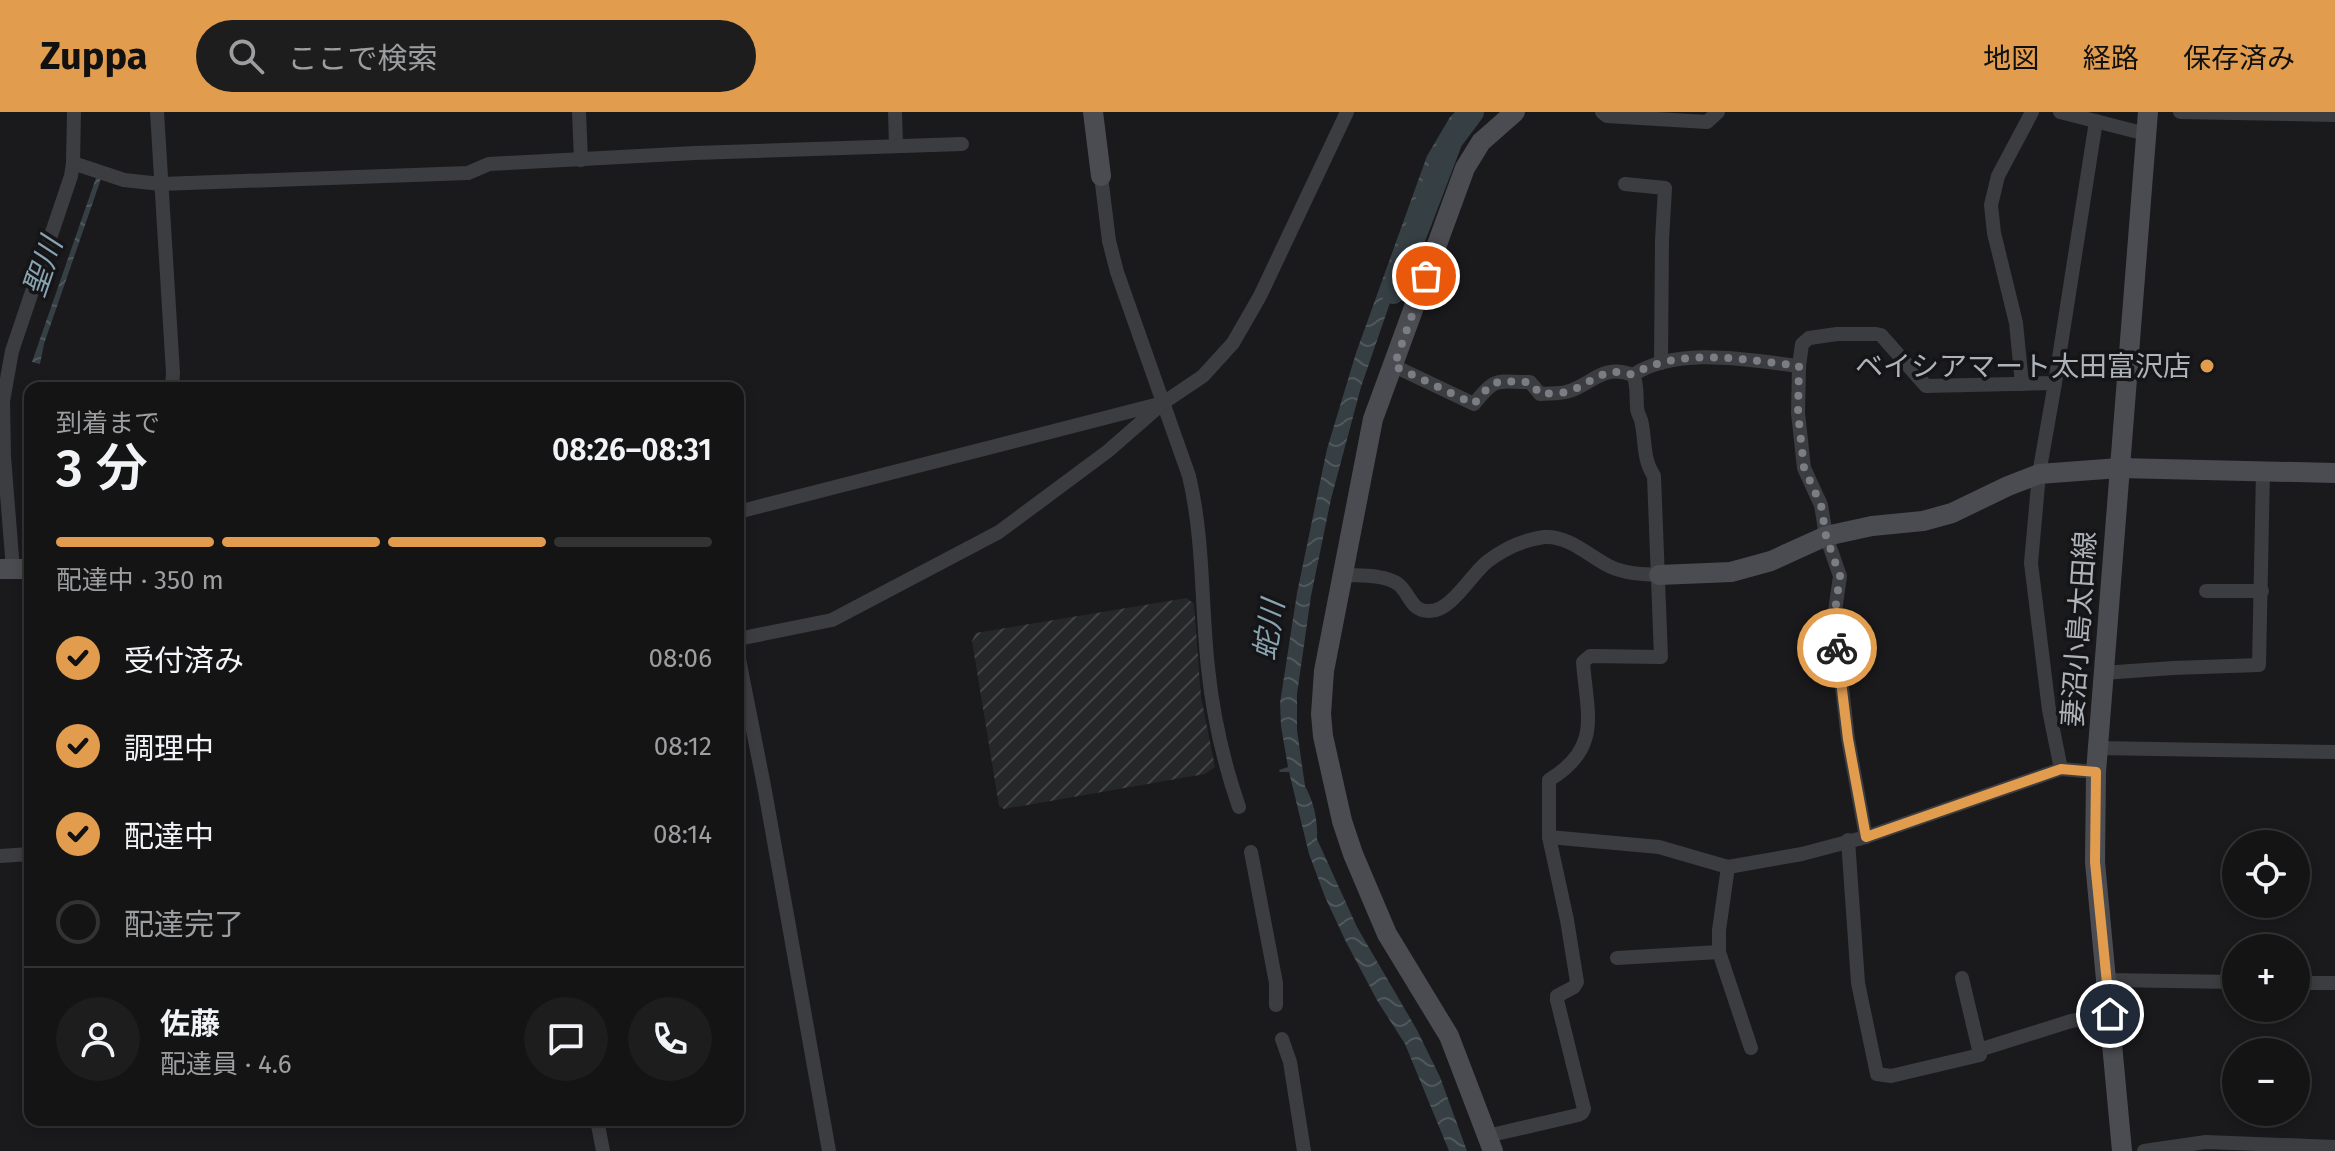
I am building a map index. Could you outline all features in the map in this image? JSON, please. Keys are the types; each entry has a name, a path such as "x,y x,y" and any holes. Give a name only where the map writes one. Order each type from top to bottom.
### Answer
{"street":[{"path":"16,569 4,457 3,401 12,351 79,165 74,112"},
{"path":"157,112 172,382"},
{"path":"579,112 581,160"},
{"path":"895,112 896,145"},
{"path":"1093,112 1113,257 1194,496 1213,712 1239,807"},
{"path":"744,638 832,620 999,532 1108,451 1163,403 1203,376 1233,343 1260,296 1347,112"},
{"path":"1394,366 1474,404 1495,382 1530,382 1540,394 1567,392 1598,375 1623,372 1633,375 1645,455 1654,476 1661,657 1590,656 1583,662 1589,731 1584,747 1564,771 1549,780 1549,837 1577,982 1557,996 1557,1000 1584,1109 1578,1115 1490,1144 1449,1036 1387,934 1372,902 1339,812 1326,757 1321,714 1324,671 1373,419 1465,168 1481,142 1515,112"},
{"path":"1602,112 1607,116 1707,122 1718,112"},
{"path":"2022,384 2016,323 1994,233 1991,205 1998,176 2032,112"},
{"path":"2060,112 2146,134"},
{"name":"妻沼小島太田線","path":"2122,1151 2095,862 2096,772 2148,112"},
{"path":"2180,112 2335,115"},
{"path":"2061,769 2049,710 2031,563 2039,474 2096,121"},
{"path":"79,165 118,178 161,184 468,173 489,164 695,153 962,144"},
{"path":"1625,184 1665,188 1661,363"},
{"path":"1866,837 1848,739 1834,618 1840,576 1826,536 1821,505 1804,468 1798,413 1802,344 1809,338 1837,334 1881,335 1926,386 2055,383"},
{"path":"1633,375 1661,363 1715,357 1799,366"},
{"path":"744,510 1163,403"},
{"path":"1344,575 1378,577 1399,584 1413,606 1427,611 1442,609 1486,562 1513,544 1547,537 1565,540 1612,568 1629,573 1731,572 1771,561 1826,536 1872,526 1923,521 1952,513 2039,474 2119,468 2335,473"},
{"path":"2103,673 2259,665 2263,471"},
{"path":"2206,591 2262,591"},
{"path":"744,684 829,1151"},
{"path":"2097,748 2335,752"},
{"path":"1549,837 1659,847 1728,867 1802,854 1866,837 2061,769 2096,772"},
{"path":"1848,840 1858,983 1877,1074 1891,1076 1980,1055 1962,978"},
{"path":"1251,852 1276,983 1276,1005"},
{"path":"0,856 24,854"},
{"path":"1728,867 1719,952 1751,1048"},
{"path":"1617,958 1719,952"},
{"path":"2106,980 2222,982"},
{"path":"2310,983 2335,983"},
{"path":"1979,1050 2071,1021 2110,1014"},
{"path":"1282,1039 1290,1062 1304,1151"},
{"path":"598,1126 603,1151"},
{"path":"2144,1151 2206,1142 2335,1147"}],"shaded area":[{"path":"1187,598 1194,604 1201,697 1215,767 1205,774 1004,809 999,806 972,641 976,633"}],"water":[{"path":"1455,112 1476,112 1454,137 1422,210 1361,387 1331,499 1311,596 1297,694 1297,730 1305,786 1316,819 1317,839 1357,927 1417,1030 1440,1077 1467,1151 1449,1151 1405,1044 1378,1002 1325,897 1309,854 1289,772 1279,770 1288,767 1280,703 1297,593 1327,449 1356,353 1427,156"},
{"path":"97,175 102,176 44,344 40,364 32,362"}],"waterway":[{"name":"蛇川","path":"1393,292 1451,140 1472,112"}],"way so far":[{"path":"1426,276 1394,366 1474,404 1495,382 1530,382 1540,394 1567,392 1598,375 1623,372 1633,375 1661,363 1678,361 1715,357 1799,366 1798,413 1804,468 1821,505 1826,536 1840,576 1834,618 1837,648"}],"place":[{"name":"ベイシアマート太田富沢店","path":"2207,366"}],"route":[{"path":"1837,648 1848,739 1866,837 2061,769 2096,772 2095,862 2110,1014"}],"water label":[{"name":"聖川","path":"43,267"}]}
